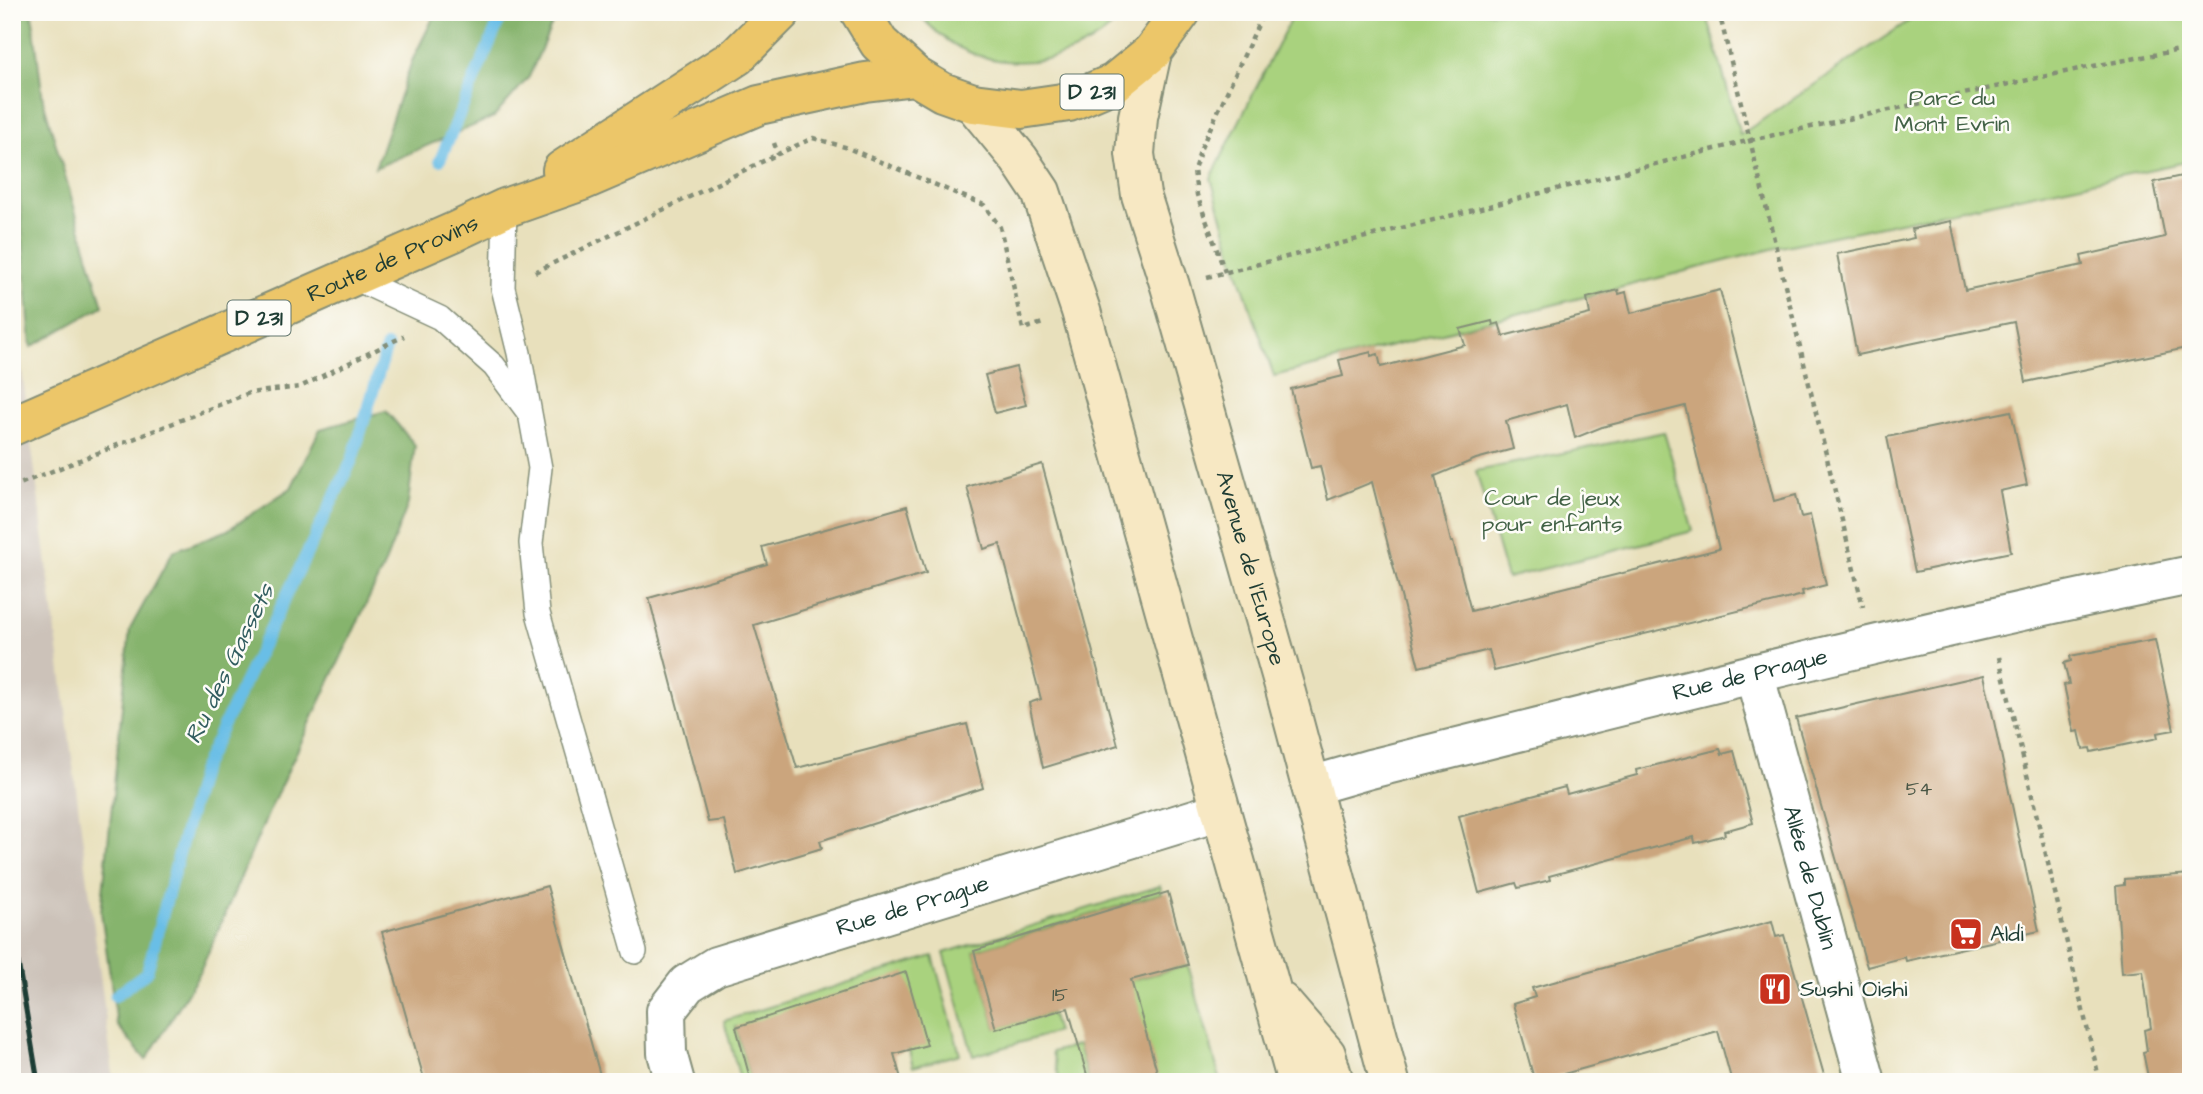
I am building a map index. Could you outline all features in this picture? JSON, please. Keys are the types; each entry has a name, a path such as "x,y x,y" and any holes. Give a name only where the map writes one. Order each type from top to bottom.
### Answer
{"main road":[{"name":"Route de Provins","path":"505,208 737,56 781,12"},
{"name":"D 231","path":"860,12 879,43 915,76 943,92 973,103 1021,109 1069,102 1114,83 1152,52 1181,12"},
{"name":"Avenue de l'Europe","path":"1152,52 1138,117 1135,154 1141,195 1170,286 1311,786 1390,1082"},
{"name":"Route de Provins","path":"12,426 505,208 582,181 759,105 865,82 915,76"},
{"path":"973,103 1019,159 1041,192 1081,311 1297,1082"},
{"path":"1272,993 1326,1054 1334,1082"}],"street":[{"name":"Rue de Prague","path":"1311,786 1872,644 2191,575"},
{"name":"Allée de Dublin","path":"1754,673 1866,1082"},
{"name":"Rue de Prague","path":"675,1082 667,1052 666,1011 687,984 716,966 1221,811"}],"lane":[{"path":"505,208 503,288 519,353 540,468 531,543 538,613 635,952"},
{"path":"352,276 440,318 494,366 531,416"}],"path":[{"path":"1225,272 1197,195 1194,170 1201,148 1264,12"},
{"path":"1719,12 1872,644"},
{"path":"1170,286 1751,140 2075,70 2191,48"},
{"path":"759,105 778,154 813,138 845,147 984,205 1000,227 1023,329 1081,311"},
{"path":"12,488 23,483"},
{"path":"1990,619 2100,1082"}],"shaded area":[{"path":"12,245 22,371 114,1082 12,1082"}],"green space":[{"path":"12,12 32,12 43,100 103,306 31,347 12,95"},
{"path":"436,12 557,12 529,77 494,117 375,168 412,61"},
{"path":"917,12 1125,12 1109,29 1091,42 1048,59 1025,62 979,56 958,47 936,31"},
{"name":"Parc du Mont Evrin","path":"1294,12 1706,12 1740,135 1922,12 2191,12 2191,161 1776,248 1274,376 1233,257 1211,178"},
{"path":"386,411 415,445 408,504 383,568 274,800 199,974 146,1060 117,1025 101,912 130,629 173,551 226,531 291,488 320,429"},
{"name":"Cour de jeux pour enfants","path":"1664,432 1693,531 1507,578 1476,471"},
{"path":"1160,886 1162,893 974,951 996,1028 1051,1013 1057,1032 973,1056 944,953"},
{"path":"933,956 960,1054 913,1067 909,1050 736,1027 751,1082 741,1082 724,1021"},
{"path":"1188,965 1221,1082 1159,1082 1129,981"},
{"path":"1078,1045 1088,1080 1060,1082 1052,1052"}],"building":[{"path":"2191,174 2191,347 2026,382 2014,322 1857,355 1837,254 1914,238 1912,229 1951,221 1965,290 2083,265 2081,256 2165,237 2154,182"},
{"path":"1618,290 1619,294 1626,292 1631,313 1720,290 1774,501 1796,495 1801,517 1810,515 1826,585 1802,591 1803,595 1494,671 1489,650 1419,667 1372,482 1328,500 1320,466 1311,468 1291,389 1343,376 1339,360 1371,352 1371,356 1378,354 1381,367 1465,345 1460,329 1492,321 1493,325 1499,323 1503,336 1590,314 1587,298","holes":["1567,404 1575,438 1602,427 1685,406 1719,549 1471,611 1435,476 1476,459 1513,449 1506,421"]},
{"path":"1016,367 1026,405 995,413 985,375"},
{"path":"2011,411 2027,485 2000,491 2011,552 1915,572 1887,437"},
{"path":"1042,464 1118,745 1043,768 1029,703 1041,699 1000,544 984,549 967,487"},
{"path":"907,506 926,573 754,625 797,768 967,724 983,788 820,841 822,848 737,874 724,820 708,822 649,598 767,564 762,547"},
{"path":"2155,640 2174,730 2157,733 2158,738 2091,752 2090,748 2083,749 2079,731 2074,732 2064,685 2069,684 2064,663 2071,661 2070,656"},
{"path":"1984,675 2039,931 1906,961 1905,957 1867,967 1796,718"},
{"path":"1720,749 1722,754 1734,751 1753,823 1724,831 1725,835 1695,843 1694,837 1549,876 1550,880 1518,888 1516,883 1479,893 1459,816 1565,787 1567,794 1637,775 1636,770"},
{"path":"2191,874 2191,1082 2149,1082 2143,1052 2147,1051 2144,1030 2151,1028 2143,971 2122,973 2116,886 2124,885 2124,879"},
{"path":"547,886 602,1082 425,1082 382,932"},
{"path":"1168,892 1188,965 1131,980 1160,1082 1089,1082 1068,1008 996,1029 974,951"},
{"path":"1772,921 1776,937 1784,935 1826,1082 1732,1082 1718,1031 1535,1082 1513,1004 1535,997 1532,988"},
{"path":"906,972 927,1045 894,1054 902,1082 751,1082 736,1027"}],"waterway":[{"name":"Ru des Gassets","path":"440,160 503,12"},
{"name":"Ru des Gassets","path":"115,996 147,972 201,772 352,460 387,346"}],"railway":[{"path":"12,926 38,1082"}],"place":[{"name":"Aldi","path":"1966,934"},
{"name":"Sushi Oishi","path":"1775,989"}]}
